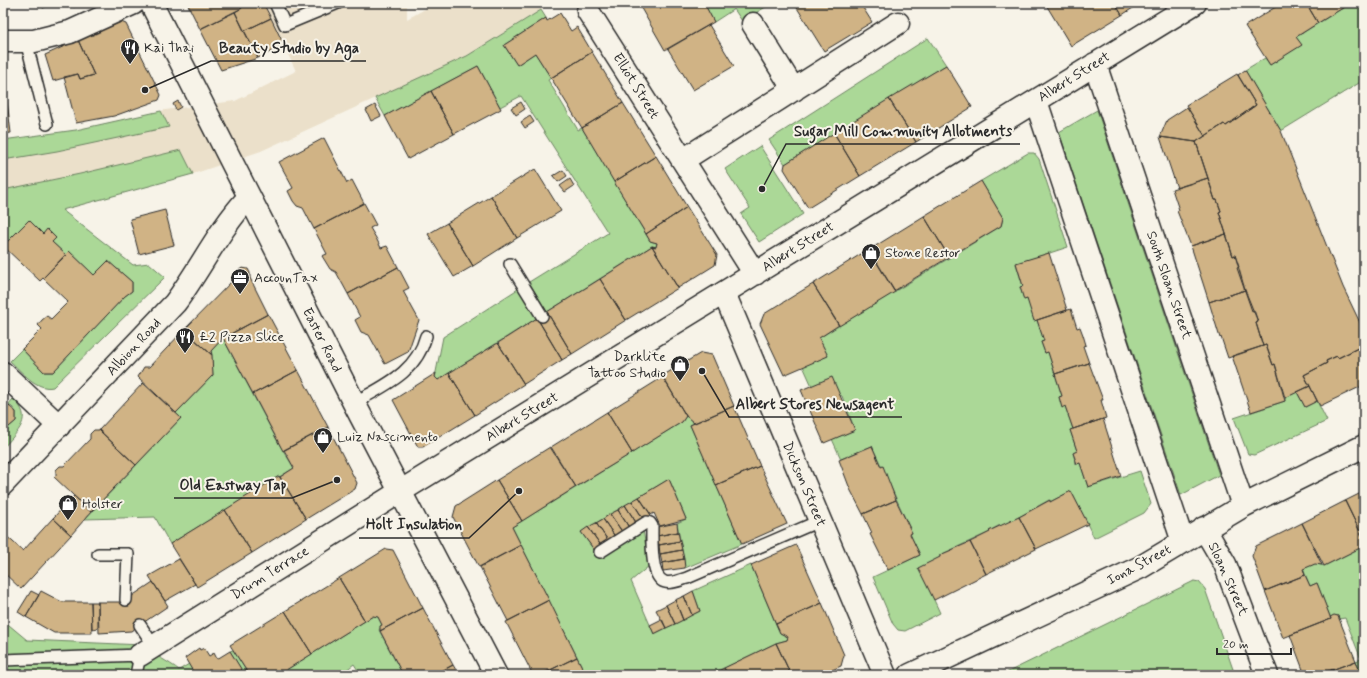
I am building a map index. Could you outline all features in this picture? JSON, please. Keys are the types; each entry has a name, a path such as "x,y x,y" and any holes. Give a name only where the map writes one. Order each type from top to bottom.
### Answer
{"street":[{"path":"3,41 34,41 70,32 134,3"},
{"name":"Easter Road","path":"151,3 354,403 496,675"},
{"name":"Albert Street","path":"401,491 1195,3"},
{"name":"Elliot Street","path":"588,11 755,274"},
{"path":"683,160 898,23"},
{"path":"753,24 794,90"},
{"name":"South Sloan Street","path":"1095,64 1243,506"},
{"path":"1036,101 1183,542"},
{"name":"Albion Road","path":"3,484 175,303 232,215 249,197"},
{"name":"Dickson Street","path":"724,293 819,522 885,675"},
{"path":"3,373 59,426"},
{"name":"Iona Street","path":"910,675 1141,567 1243,506 1364,446"},
{"name":"Drum Terrace","path":"143,659 401,491"},
{"name":"Sloan Street","path":"1204,528 1225,564 1267,675"}],"lane":[{"path":"275,3 285,25 338,3"},
{"path":"26,41 47,124"},
{"path":"510,264 542,316"},
{"path":"354,403 406,370 419,356 426,336"},
{"path":"600,552 647,522 650,523 652,526 654,571 661,580 670,582 687,578 819,522"},
{"path":"98,554 128,554 126,600"},
{"path":"3,660 143,659 140,625"}],"shaded area":[{"path":"263,3 407,3 407,19 436,3 552,3 467,56 261,151 193,174 3,224 3,140 76,130 165,110 235,101 296,71"}],"green space":[{"path":"704,3 768,3 769,5 742,21 734,9 714,22"},
{"path":"1351,3 1364,3 1364,80 1281,131 1245,70 1265,58 1270,65 1301,45 1296,37"},
{"path":"541,10 546,18 504,45 517,65 535,53 551,78 548,80 578,130 582,128 650,241 657,243 656,247 652,246 547,312 529,282 608,233 521,96 500,107 478,66 385,116 375,98 467,56"},
{"path":"928,38 946,65 785,164 769,140"},
{"path":"1097,110 1219,475 1181,495 1059,132"},
{"path":"161,111 169,127 57,151 3,160 3,140 76,130"},
{"path":"760,146 803,214 759,242 741,214 750,208 725,169"},
{"path":"181,150 193,174 62,210 133,265 149,263 165,277 53,387 41,386 35,383 24,375 10,361 22,349 44,372 53,372 125,296 132,291 132,282 108,261 94,275 69,251 66,255 52,242 56,238 48,230 43,234 29,220 3,247 3,190 80,174"},
{"path":"1028,153 1034,153 1039,159 1068,247 1016,264 1023,286 1020,287 1024,299 1027,299 1037,320 1044,341 1041,342 1045,353 1048,352 1062,396 1059,397 1062,407 1065,406 1073,429 1070,430 1077,451 1073,453 1076,464 1080,463 1088,487 1140,471 1151,504 1144,513 1094,538 1071,491 1050,502 1049,500 1001,527 1000,525 989,531 990,532 940,555 934,600 940,613 905,631 898,630 893,624 873,577 920,555 910,534 912,533 872,446 841,459 832,439 855,430 842,396 812,386 803,366 827,356 819,338 1001,226 1003,218 981,181"},
{"path":"518,289 537,318 438,380 435,377 443,337"},
{"path":"223,338 278,442 294,468 170,544 155,517 85,519 181,418 176,413 213,375 211,351"},
{"path":"1297,392 1305,407 1317,401 1327,421 1254,455 1248,454 1234,418 1285,401 1285,398"},
{"path":"13,399 23,412 22,425 3,448 3,432 16,421 16,412 8,405"},
{"path":"686,416 694,423 690,425 742,544 685,568 677,523 686,519 669,479 581,532 599,557 643,530 649,566 631,581 654,634 700,611 693,591 751,565 780,633 788,637 787,640 776,643 710,675 586,675 512,527 682,422"},
{"path":"1364,546 1364,675 1361,675 1356,661 1361,659 1345,618 1339,619 1338,616 1330,617 1317,583 1310,586 1303,569 1316,563 1324,566"},
{"path":"1194,581 1199,582 1205,589 1235,675 1002,675"},
{"path":"373,616 378,617 382,625 379,630 403,675 361,675 354,664 340,675 278,675"},
{"path":"3,620 27,640 143,645 179,670 189,664 195,675 3,675"},
{"path":"233,650 249,675 237,675 242,671 230,651"}],"building":[{"path":"41,3 53,3 43,8"},
{"path":"64,3 82,3 74,7"},
{"path":"187,3 239,3 242,8 200,29"},
{"path":"239,3 263,3 271,18 244,31 235,12 242,8"},
{"path":"638,3 704,3 714,22 665,50"},
{"path":"794,3 860,3 872,22 824,51"},
{"path":"1045,3 1115,3 1122,15 1071,46"},
{"path":"1115,3 1141,3 1122,15"},
{"path":"1282,3 1306,3 1318,23 1296,37 1302,45 1270,65 1245,26"},
{"path":"1306,3 1351,3 1318,23"},
{"path":"235,12 258,58 221,70 200,29"},
{"path":"560,13 571,31 577,27 592,52 551,78 535,53 517,65 504,45 546,18 547,21"},
{"path":"271,18 284,45 258,58 244,31"},
{"path":"121,22 126,24 161,95 159,100 114,116 76,123 64,77 78,74 80,79 94,75 78,40"},
{"path":"709,25 734,66 693,90 668,49"},
{"path":"78,40 94,75 80,79 78,74 53,81 45,55"},
{"path":"592,52 623,103 582,128 551,78"},
{"path":"3,65 7,101 3,102"},
{"path":"946,65 972,107 916,142 889,99"},
{"path":"478,66 501,109 454,134 431,91"},
{"path":"1245,70 1281,131 1343,287 1364,331 1364,351 1362,346 1338,358 1337,356 1326,361 1327,363 1304,375 1310,386 1285,398 1275,364 1273,365 1266,345 1263,346 1256,323 1258,322 1254,310 1252,311 1237,268 1239,267 1235,255 1233,256 1219,212 1221,211 1217,200 1215,200 1196,142 1224,124 1226,126 1256,105 1238,75"},
{"path":"1237,74 1256,105 1226,126 1224,124 1205,136 1186,105"},
{"path":"431,91 454,134 408,159 385,116"},
{"path":"889,99 916,142 860,176 834,133"},
{"path":"7,101 11,133 3,134 3,102"},
{"path":"178,101 181,107 176,110 173,104"},
{"path":"521,102 525,109 516,115 511,108"},
{"path":"623,103 656,156 614,182 582,128"},
{"path":"375,105 381,116 371,121 366,110"},
{"path":"1187,107 1205,136 1196,142 1160,137 1167,120"},
{"path":"530,116 534,122 525,128 521,122"},
{"path":"834,133 860,176 808,208 784,169 785,164"},
{"path":"1160,137 1196,142 1208,178 1177,188"},
{"path":"324,138 347,183 352,180 364,203 314,229 303,208 297,206 293,201 288,191 293,188 279,162"},
{"path":"656,156 687,207 646,234 614,182"},
{"path":"535,169 561,211 517,238 491,196"},
{"path":"563,170 567,176 558,182 553,176"},
{"path":"1208,178 1215,200 1217,200 1221,211 1219,212 1226,234 1191,246 1177,211 1179,210 1172,189"},
{"path":"570,179 574,186 565,192 560,186"},
{"path":"981,181 1003,218 1001,226 949,257 924,216"},
{"path":"491,196 517,238 473,266 447,223"},
{"path":"364,203 376,225 370,228 381,248 387,246 398,267 348,294 336,272 330,269 322,256 327,254 314,229"},
{"path":"687,207 717,255 715,265 678,288 652,246 656,247 657,243 650,241 646,234"},
{"path":"165,210 174,245 139,254 130,219"},
{"path":"924,216 949,257 894,291 869,250"},
{"path":"29,220 43,234 47,229 56,238 52,242 66,255 40,281 3,246"},
{"path":"447,223 473,266 454,277 428,234"},
{"path":"1226,234 1233,256 1235,255 1245,290 1209,302 1191,246"},
{"path":"652,246 678,288 626,320 600,279"},
{"path":"869,249 895,292 839,326 813,284"},
{"path":"69,251 94,275 108,261 132,282 132,291 125,296 53,372 44,372 22,349 42,329 38,325 42,320 47,316 51,319 68,302 43,278"},
{"path":"1049,253 1067,310 1034,321 1027,299 1024,300 1020,287 1023,286 1016,263"},
{"path":"398,267 409,288 403,291 419,320 408,352 385,364 369,335 361,332 355,320 360,317 348,294"},
{"path":"242,268 248,269 250,278 268,314 223,338 211,351 212,355 184,330 237,276 238,271"},
{"path":"600,279 626,320 572,354 547,312"},
{"path":"813,284 839,325 819,338 828,356 784,375 760,324 764,314"},
{"path":"1245,290 1258,322 1256,323 1263,346 1228,358 1209,302"},
{"path":"1071,309 1077,328 1080,327 1083,335 1086,345 1083,346 1089,363 1055,374 1048,352 1045,353 1041,342 1044,341 1037,320"},
{"path":"547,312 572,354 562,360 537,318"},
{"path":"268,314 298,370 253,394 223,338"},
{"path":"537,318 562,360 524,384 498,343"},
{"path":"184,330 212,355 213,375 176,413 138,377 144,367 149,367"},
{"path":"498,343 524,384 475,415 449,373"},
{"path":"1266,345 1273,365 1275,364 1285,401 1251,412 1232,356"},
{"path":"1362,346 1364,351 1364,385 1320,406 1304,375 1327,363 1326,361 1337,356 1338,358"},
{"path":"701,353 712,355 734,406 694,423 686,416 662,376"},
{"path":"1089,363 1103,400 1101,400 1106,418 1073,429 1065,406 1062,408 1059,397 1062,396 1055,374"},
{"path":"298,370 328,427 283,451 253,394"},
{"path":"436,373 435,377 438,380 449,373 475,415 423,447 418,447 393,400"},
{"path":"663,377 686,416 682,422 632,453 607,412"},
{"path":"832,377 855,430 824,443 801,390"},
{"path":"143,383 181,418 136,465 99,430"},
{"path":"1310,386 1317,401 1305,407 1297,392"},
{"path":"3,401 16,412 16,421 3,432"},
{"path":"734,406 760,466 716,485 690,425"},
{"path":"607,412 632,453 576,487 551,447"},
{"path":"1103,419 1121,476 1088,487 1080,463 1077,464 1073,453 1077,451 1070,430"},
{"path":"328,427 357,483 355,489 306,519 280,477 294,468 284,450"},
{"path":"94,430 99,430 136,465 91,512 54,477 56,475 56,470 60,466 64,466 90,439 90,434"},
{"path":"872,446 881,467 883,466 896,500 863,514 850,489 839,460"},
{"path":"550,447 576,487 522,521 497,480"},
{"path":"760,466 787,524 742,544 716,485"},
{"path":"279,476 306,519 252,553 225,510"},
{"path":"669,479 686,519 660,526 654,513 651,515 639,497"},
{"path":"497,480 522,521 512,527 521,545 479,567 453,517 456,506"},
{"path":"1071,491 1088,524 1036,549 1019,517 1050,500 1050,502"},
{"path":"1364,492 1364,540 1345,501"},
{"path":"74,496 91,512 71,535 53,518"},
{"path":"639,497 651,515 644,520 632,501"},
{"path":"896,500 912,533 910,534 920,555 888,570 870,534 872,533 863,514"},
{"path":"632,501 644,520 637,524 625,505"},
{"path":"1345,501 1364,540 1364,546 1324,566 1302,523"},
{"path":"625,505 637,524 630,529 618,510"},
{"path":"225,510 252,553 197,587 170,544"},
{"path":"618,510 630,529 623,533 610,514"},
{"path":"610,514 623,533 616,538 603,519"},
{"path":"1019,517 1036,549 986,574 970,542"},
{"path":"53,518 71,535 21,589 3,572 3,533 23,551"},
{"path":"603,519 616,538 609,542 596,523"},
{"path":"596,523 609,542 602,547 588,527"},
{"path":"677,523 678,532 657,536 656,527"},
{"path":"1302,523 1322,565 1315,564 1303,569 1305,575 1265,591 1252,556 1256,546"},
{"path":"588,527 602,547 595,551 581,532"},
{"path":"678,532 680,541 659,545 657,536"},
{"path":"680,541 682,550 660,554 659,545"},
{"path":"970,542 986,574 934,600 918,568 940,557 940,555"},
{"path":"521,545 549,600 508,621 480,567"},
{"path":"796,545 822,603 776,624 751,565"},
{"path":"386,549 393,550 423,608 380,631 380,626 382,625 378,617 373,616 365,621 339,578"},
{"path":"682,550 684,559 662,563 660,554"},
{"path":"179,559 195,584 165,601 149,576"},
{"path":"684,559 685,568 663,571 662,563"},
{"path":"1305,575 1310,586 1317,583 1331,619 1283,638 1265,591"},
{"path":"339,578 365,621 312,654 285,611"},
{"path":"153,582 168,606 131,631 99,633 98,602 123,602"},
{"path":"31,591 39,595 26,617 18,612"},
{"path":"41,591 62,602 91,602 92,633 54,633 26,617"},
{"path":"693,591 700,611 692,615 684,596"},
{"path":"684,596 692,615 683,620 675,600"},
{"path":"549,600 577,657 540,675 533,675 506,622"},
{"path":"675,600 683,620 675,624 666,605"},
{"path":"91,602 98,602 98,628 92,629"},
{"path":"822,603 844,655 841,666 821,675 791,675 776,643 787,640 788,637 780,633 776,624"},
{"path":"666,605 675,624 666,628 656,610"},
{"path":"423,608 453,665 434,675 403,675 380,631"},
{"path":"285,611 312,654 278,675 249,675 230,645"},
{"path":"1334,615 1338,616 1356,661 1318,675 1305,675 1290,635 1331,619 1330,617"},
{"path":"662,619 666,628 654,634 650,625"},
{"path":"776,643 791,675 728,675 724,668"},
{"path":"199,648 200,650 204,648 209,656 214,653 217,659 230,651 243,672 237,675 195,675 185,658"},
{"path":"577,657 586,675 540,675"},
{"path":"1356,661 1361,675 1318,675"},
{"path":"453,665 459,675 434,675"},
{"path":"724,668 728,675 710,675"}],"place":[{"name":"Kai Thai","path":"130,65"},
{"name":"Beauty Studio by Aga","path":"145,90"},
{"name":"Sugar Mill Community Allotments","path":"762,189"},
{"name":"Stone Restor","path":"871,270"},
{"name":"AccounTax","path":"240,295"},
{"name":"£2 Pizza Slice","path":"185,354"},
{"name":"Albert Stores Newsagent","path":"702,371"},
{"name":"Darklite Tattoo Studio","path":"680,382"},
{"name":"Luiz Nascimento","path":"323,454"},
{"name":"Old Eastway Tap","path":"337,480"},
{"name":"Holt Insulation","path":"519,491"},
{"name":"Holster","path":"68,521"}]}
